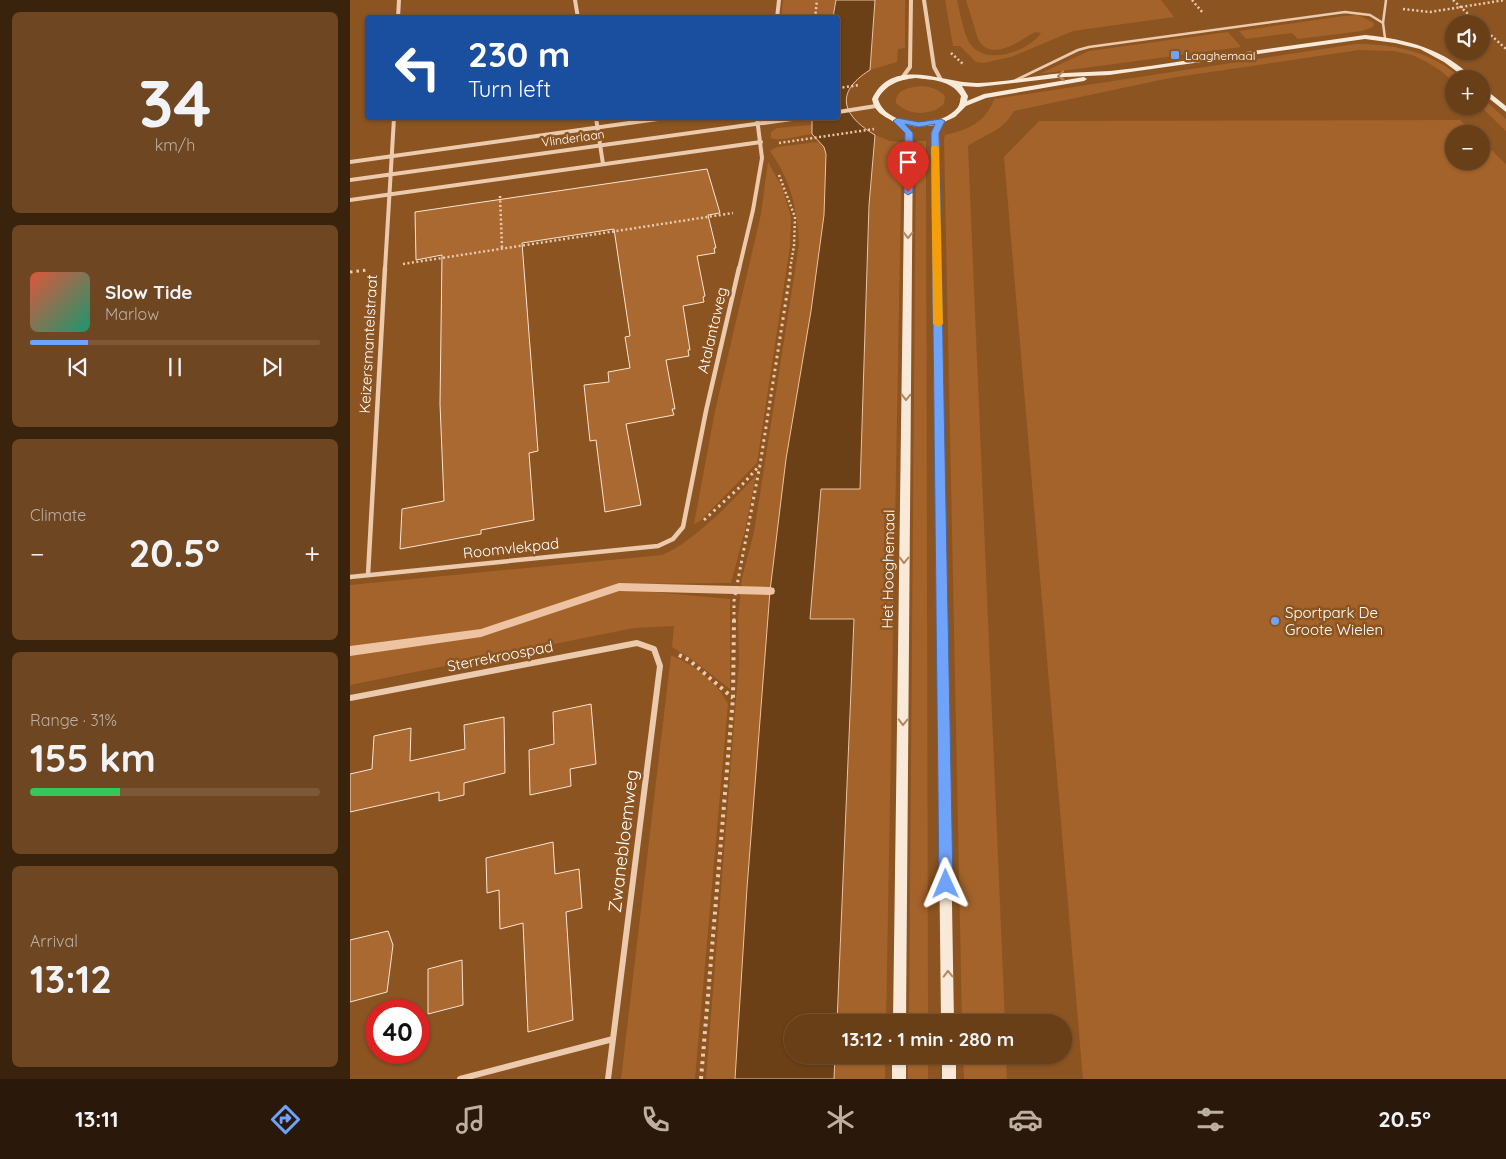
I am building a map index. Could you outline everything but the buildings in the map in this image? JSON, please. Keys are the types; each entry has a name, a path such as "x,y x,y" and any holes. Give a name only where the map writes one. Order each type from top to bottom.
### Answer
{"street":[{"path":"398,15 399,0"},
{"path":"575,0 578,15"},
{"path":"777,15 778,0"},
{"path":"902,78 910,67 911,0"},
{"path":"924,0 934,67 940,78"},
{"path":"1110,73 984,96 965,104 957,114 941,121 919,124 897,121 884,114 876,106 875,99 883,86 902,78 915,76 940,78 955,84 978,85 1110,73 1345,39 1385,38 1414,44 1439,54 1459,70"},
{"path":"955,84 964,93 965,104"},
{"path":"1490,96 1506,110"},
{"path":"840,112 876,106"},
{"name":"Keizersmantelstraat","path":"368,575 394,120"},
{"path":"596,120 603,164"},
{"name":"Vlinderlaan","path":"350,162 650,120"},
{"name":"Atalantaweg","path":"674,539 683,527 706,411 753,210 762,158 758,120"},
{"name":"Vlinderlaan","path":"350,180 777,120"},
{"name":"Het Hooghemaal","path":"897,121 909,133 899,1014"},
{"path":"941,121 935,133 948,1014"},
{"path":"350,200 761,142"},
{"name":"Roomvlekpad","path":"350,577 658,546 674,539"},
{"name":"Sterrekroospad","path":"350,698 637,643 654,649"},
{"name":"Zwanebloemweg","path":"608,1079 660,666 654,649"},
{"path":"460,1079 613,1039"},
{"path":"899,1064 899,1079"},
{"path":"949,1064 949,1079"}],"lane":[{"path":"1385,38 1383,23 1386,0"},
{"path":"1015,81 1078,50 1089,47 1345,12 1368,14 1377,17 1383,23"}],"path":[{"path":"815,15 817,0"},
{"path":"1453,0 1469,15"},
{"path":"1461,8 1505,0"},
{"path":"1490,34 1506,48"},
{"path":"840,88 859,85"},
{"path":"775,144 875,129"},
{"path":"700,1079 733,698 734,601 760,464 794,246 795,217 785,186 772,160 762,158"},
{"path":"500,195 502,248"},
{"path":"350,272 753,210"},
{"path":"683,527 702,523 741,486 760,464"},
{"path":"654,649 673,652 689,660 733,698"}],"shaded area":[{"path":"783,0 836,0 833,15 781,15"},
{"path":"836,0 875,0 870,70 858,79 851,87 847,96 850,112 864,128 875,135 869,205 860,489 821,489 810,619 854,619 837,1014 784,1014 784,1064 835,1064 834,1079 735,1079 747,888 770,591 786,459 811,311 824,215 826,154 824,147 812,134 812,120 840,120 840,15 833,15"},
{"path":"875,0 905,0 905,48 898,49 897,62 870,70"},
{"path":"945,0 957,0 966,36 971,45 987,55 1008,54 1018,50 1035,40 1041,33 1035,32 1014,44 997,50 983,46 978,39 966,0 1161,0 1174,17 1073,31 1011,57 983,63 976,62 960,46 953,46"},
{"path":"1358,15 1374,23 1373,27 1362,31 1298,39 1292,33 1246,39 1239,31 1344,16"},
{"path":"1228,32 1241,47 1039,74 1089,51"},
{"path":"1355,44 1370,44 1412,51 1451,70 1445,70 1445,74 1427,62 1412,55 1394,51 1359,50 1170,78 1014,111 1004,124 994,132 968,146 1005,1014 962,1014 944,139 945,135 975,124 986,114 994,99"},
{"path":"922,86 934,89 945,96 944,104 933,111 920,113 907,110 896,103 896,98 904,90"},
{"path":"1490,105 1506,119 1506,131 1489,115"},
{"name":"Sportpark De Groote Wielen","path":"1460,120 1465,125 1445,125 1445,170 1490,170 1490,149 1506,164 1506,1079 1083,1079 1004,157 1039,121"},
{"path":"812,125 812,134 785,139 771,138 771,132 777,128"},
{"path":"875,135 890,141 902,142 886,1014 837,1014 854,619 810,619 821,489 860,489 869,205"},
{"path":"916,141 926,141 928,1014 909,1014"},
{"path":"818,142 824,147 826,154 824,215 811,311 786,459 747,888 735,1079 706,1079 739,662 738,617 742,578 754,532 799,245 797,220 792,197 784,174 771,150 777,147"},
{"path":"768,162 782,187 791,217 790,246 757,463 701,520 694,524 715,411 761,214"},
{"path":"756,475 745,530 731,583 620,584 497,627 350,649 350,585 662,555 699,531 725,508"},
{"path":"619,589 730,599 730,689 690,658 672,647 674,626 634,628 350,685 350,653 498,631"},
{"path":"671,655 688,664 711,681 724,696 728,704 695,1079 621,1079"},
{"path":"835,1064 885,1064 885,1079 834,1079"},
{"path":"908,1064 928,1064 928,1079 908,1079"},
{"path":"963,1064 1006,1064 1007,1079 964,1079"}],"waterway":[{"path":"350,651 481,633 619,587 770,591"}],"slow traffic":[{"path":"935,147 938,324"}],"place":[{"name":"Laaghemaal","path":"1175,55"},
{"name":"Sportpark De Groote Wielen","path":"1275,621"}],"route":[{"path":"908,192 909,133 897,121 919,124 941,121 935,133 946,884"}]}
